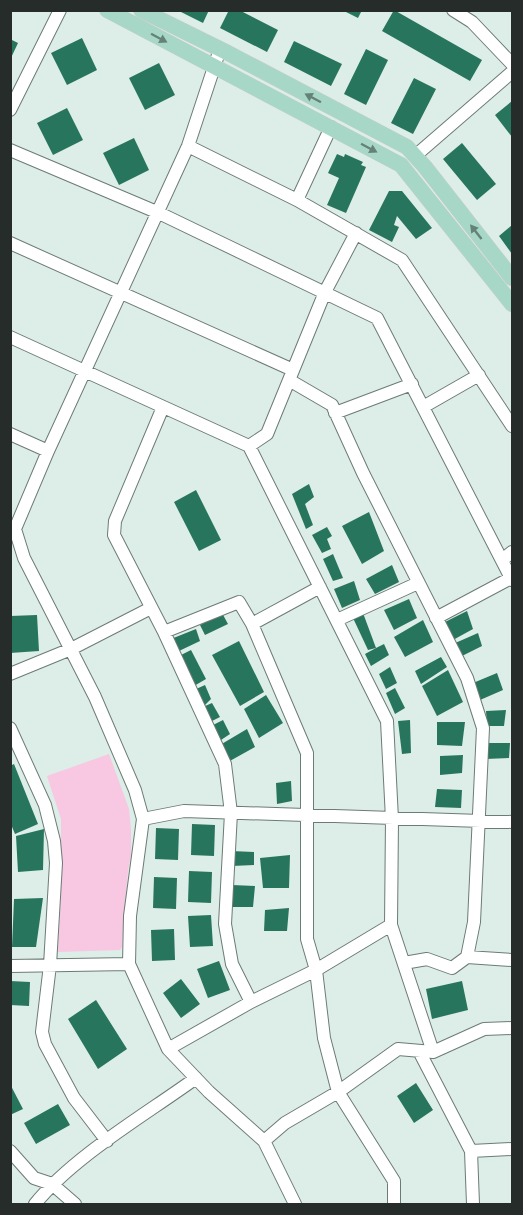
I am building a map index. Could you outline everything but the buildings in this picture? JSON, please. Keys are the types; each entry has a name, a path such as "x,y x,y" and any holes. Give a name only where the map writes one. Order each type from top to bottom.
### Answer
{"main road":[{"path":"107,10 401,165 513,304"},
{"path":"141,10 407,147 513,278"}],"street":[{"path":"10,110 14,90 60,10"},
{"path":"453,10 472,22 513,64"},
{"path":"220,49 188,146 87,371 13,528 24,558 95,697 135,789 142,819 130,916 129,964 168,1049 264,1141 294,1204"},
{"path":"415,156 513,72"},
{"path":"297,200 332,127"},
{"path":"188,146 297,200 402,260 513,426"},
{"path":"10,150 159,213 377,318 423,407 507,556 512,579 436,618"},
{"path":"249,446 267,434 325,292 356,233"},
{"path":"10,243 121,291 291,375 332,405 363,473 467,678 483,728 474,922 467,957"},
{"path":"10,337 249,446 387,721 392,819 391,925 434,1052"},
{"path":"423,407 479,375"},
{"path":"335,413 412,384"},
{"path":"163,407 115,521 114,535 164,632 225,765 231,813 225,924 232,964 251,1002"},
{"path":"10,434 48,451"},
{"path":"337,620 418,583"},
{"path":"252,624 320,587"},
{"path":"164,632 239,602 252,624 307,753 307,939 316,970 324,1038 338,1092 394,1181 394,1204"},
{"path":"10,674 71,649 151,608"},
{"path":"10,728 45,805 54,841 56,863 50,965 42,1032 45,1044 74,1098 108,1141"},
{"path":"142,819 184,811 513,822"},
{"path":"168,1049 251,1002 316,970 391,925"},
{"path":"404,963 427,959 452,968 467,957 513,960"},
{"path":"10,966 129,964"},
{"path":"264,1141 285,1123 338,1092 398,1049 434,1052 484,1029 513,1028"},
{"path":"418,1051 471,1151 473,1204"},
{"path":"35,1204 52,1184 196,1078"},
{"path":"471,1151 513,1149"},
{"path":"10,1151 34,1178 52,1184 75,1204"}],"shaded area":[{"path":"109,754 129,809 131,830 131,855 122,947 120,950 58,952 61,819 47,776"}]}
